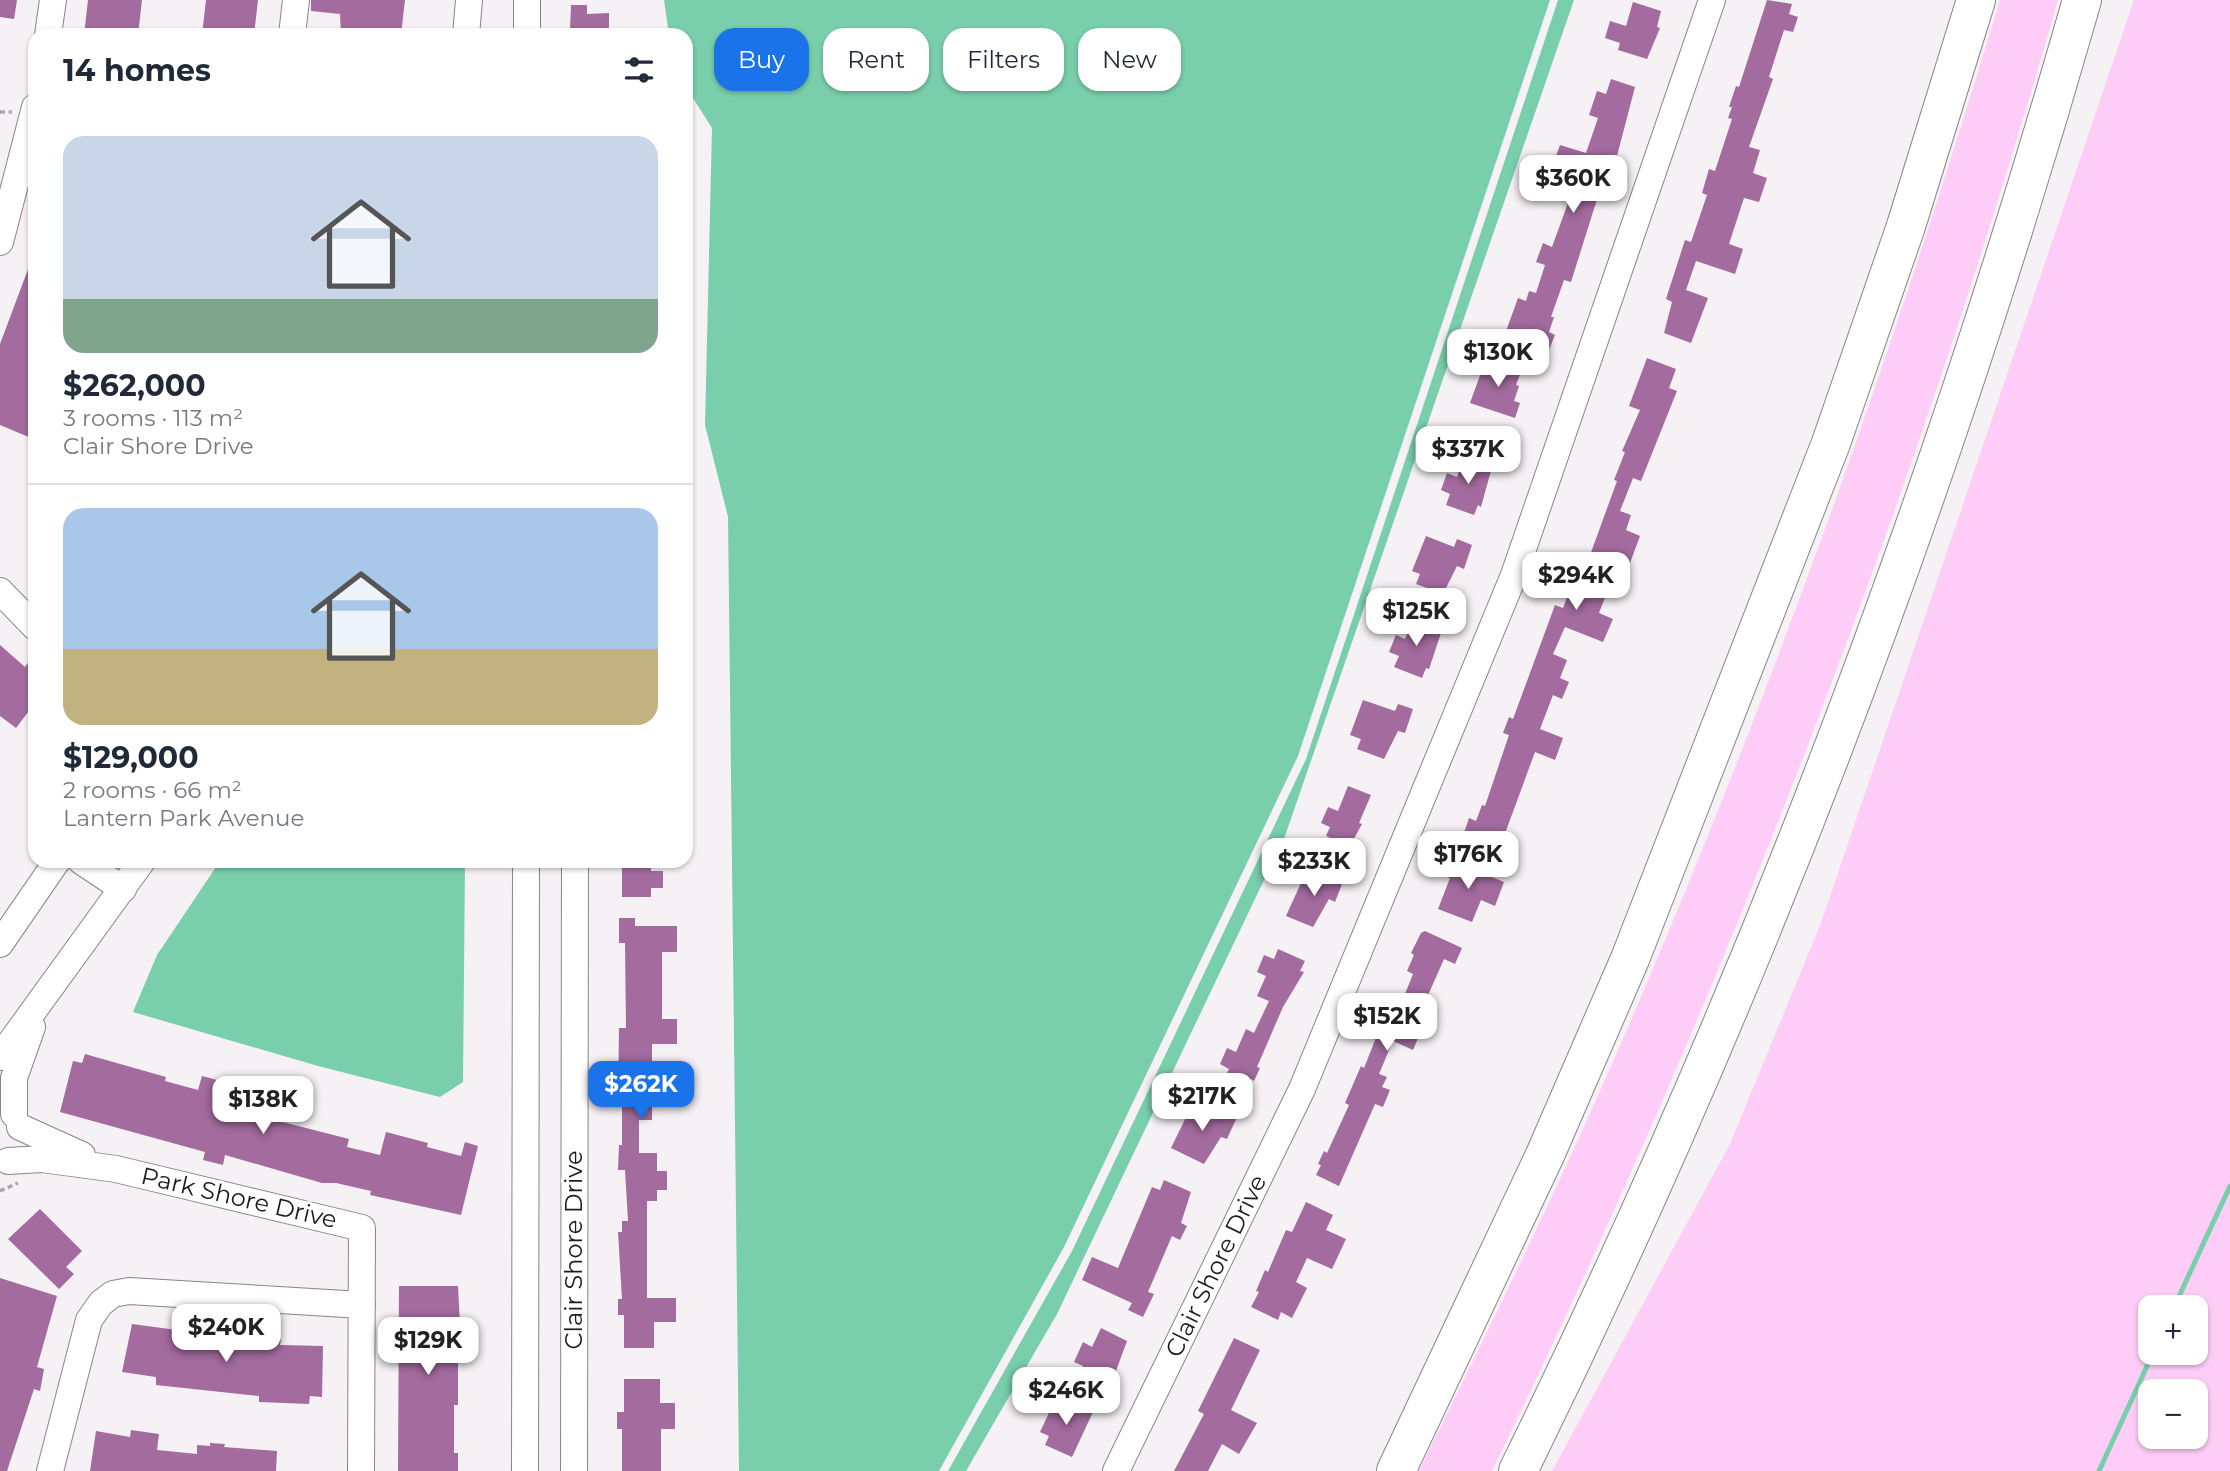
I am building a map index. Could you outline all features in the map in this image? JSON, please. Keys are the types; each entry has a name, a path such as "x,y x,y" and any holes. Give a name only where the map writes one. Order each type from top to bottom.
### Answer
{"highway":[{"path":"1395,1471 1518,1214 1630,959 1831,443 1906,226 1976,0"},
{"path":"1518,1471 1668,1156 1836,737 1883,612 1988,309 2045,130 2082,0"}],"street":[{"path":"49,28 53,0"},
{"path":"293,28 296,0"},
{"path":"467,28 469,0"},
{"path":"527,0 527,28"},
{"name":"Clair Shore Drive","path":"1116,1471 1302,1089 1514,575 1712,0"},
{"path":"0,242 28,151"},
{"path":"0,591 28,620"},
{"path":"0,944 52,868"},
{"path":"92,868 123,889"},
{"path":"0,1057 46,990 137,868"},
{"path":"526,868 526,1471"},
{"name":"Clair Shore Drive","path":"574,1471 575,868"},
{"path":"4,1163 17,1148 11,1115 15,1078 46,990"},
{"name":"Park Shore Drive","path":"11,1115 116,1169"},
{"name":"Park Shore Drive","path":"4,1163 42,1159 116,1169 362,1228 362,1305"},
{"path":"50,1471 89,1320 101,1303 113,1294 152,1291 362,1305 361,1471"}],"shaded area":[{"path":"664,0 1550,0 1298,756 1064,1247 939,1471 739,1471 728,517 705,425 712,128 693,98 693,28 668,28"},
{"path":"1558,0 1574,0 1285,836 1057,1314 966,1471 948,1471 1072,1251 1306,759"},
{"path":"2000,0 2058,0 1941,377 1807,748 1657,1113 1492,1471 1419,1471 1579,1138 1629,1025 1733,773 1829,518 1874,389 1918,260"},
{"path":"2134,0 2230,0 2230,1471 1552,1471 1730,1144 1821,923"},
{"path":"215,868 465,868 463,1082 440,1097 318,1066 133,1012 157,955"}],"building":[{"path":"0,0 17,0 14,19 0,17"},
{"path":"88,0 142,0 139,28 85,28"},
{"path":"206,0 258,0 255,28 203,28"},
{"path":"311,0 405,0 402,28 341,28 340,14 311,11"},
{"path":"1767,0 1792,4 1789,14 1798,17 1793,32 1784,30 1769,77 1773,79 1749,147 1760,150 1753,173 1767,178 1759,202 1744,198 1729,244 1743,249 1735,274 1696,261 1686,290 1708,298 1691,343 1664,333 1672,302 1666,299 1685,240 1691,242 1707,195 1702,193 1709,169 1715,171 1732,119 1728,118 1732,107 1729,107 1736,86 1739,87"},
{"path":"1633,2 1661,11 1657,27 1660,28 1647,59 1618,50 1620,43 1605,38 1610,21 1626,26"},
{"path":"571,5 587,5 587,14 609,13 609,28 570,28"},
{"path":"1611,79 1635,87 1611,179 1604,177 1571,282 1564,280 1551,317 1554,317 1549,332 1555,335 1546,357 1532,352 1534,344 1505,334 1518,298 1526,301 1529,291 1536,293 1545,265 1536,262 1543,243 1552,247 1569,200 1559,197 1566,175 1551,170 1560,145 1586,153 1598,118 1589,115 1597,91 1606,94"},
{"path":"28,269 28,437 0,425 0,344"},
{"path":"1647,358 1676,369 1669,388 1677,391 1641,481 1633,478 1620,511 1631,515 1626,530 1640,536 1630,563 1615,558 1605,589 1608,590 1599,613 1613,619 1603,642 1565,627 1553,654 1567,660 1560,678 1569,682 1562,699 1553,695 1540,729 1563,738 1555,760 1535,752 1500,847 1464,833 1469,818 1476,821 1482,805 1485,806 1509,735 1503,733 1509,717 1513,719 1555,605 1563,608 1575,577 1581,580 1617,481 1614,480 1625,452 1622,451 1640,410 1629,406"},
{"path":"1494,360 1522,369 1516,385 1519,386 1514,401 1520,403 1515,418 1470,403 1483,367 1490,370"},
{"path":"1464,457 1492,467 1481,507 1478,505 1474,515 1446,505 1450,494 1441,490 1447,473 1457,477"},
{"path":"1426,536 1454,547 1457,539 1472,545 1464,569 1457,566 1443,594 1416,584 1420,574 1412,571"},
{"path":"1414,619 1442,630 1429,669 1426,668 1422,678 1394,667 1399,656 1389,652 1396,635 1405,639"},
{"path":"0,645 25,667 28,663 28,712 16,728 0,716"},
{"path":"1363,700 1395,711 1398,704 1413,709 1405,733 1398,731 1384,759 1357,749 1361,739 1350,735"},
{"path":"1348,786 1371,795 1359,823 1362,824 1350,846 1326,836 1330,827 1321,823 1328,807 1338,811"},
{"path":"1450,860 1504,882 1495,906 1481,900 1472,922 1438,909 1450,878 1444,876"},
{"path":"622,868 651,868 651,871 663,871 663,888 651,888 651,897 622,897"},
{"path":"1306,872 1326,880 1329,873 1344,879 1335,902 1329,899 1313,927 1286,916"},
{"path":"619,918 635,918 635,926 677,926 677,952 662,952 662,1019 677,1019 677,1044 652,1044 652,1080 661,1080 661,1099 652,1099 652,1120 639,1120 639,1153 657,1153 657,1171 667,1171 667,1190 657,1190 657,1201 647,1201 647,1298 676,1298 676,1322 654,1322 654,1348 624,1348 624,1315 618,1315 618,1299 622,1299 618,1232 622,1232 622,1221 628,1221 625,1170 618,1170 619,1145 622,1145 622,1101 618,1101 619,1028 626,1028 625,943 619,943"},
{"path":"1425,931 1462,948 1455,964 1444,959 1425,1002 1432,1005 1413,1050 1393,1041 1379,1074 1387,1077 1382,1087 1390,1090 1383,1107 1375,1104 1339,1186 1316,1175 1321,1165 1318,1164 1324,1151 1327,1153 1349,1105 1345,1103 1361,1066 1364,1068 1383,1020 1390,1022 1396,1008 1399,1009 1413,974 1407,971 1414,955 1411,953 1421,933"},
{"path":"1278,949 1305,961 1300,971 1304,972 1283,1007 1257,1067 1260,1068 1247,1089 1224,1079 1229,1069 1220,1064 1227,1048 1236,1052 1246,1029 1254,1033 1269,1001 1257,996 1266,976 1257,972 1264,955 1274,959"},
{"path":"85,1054 166,1077 165,1081 198,1090 202,1076 217,1080 215,1088 263,1099 259,1116 349,1139 347,1147 380,1155 386,1132 428,1143 427,1147 461,1156 465,1142 478,1146 461,1215 370,1195 371,1191 336,1183 322,1183 225,1155 223,1165 203,1160 205,1152 60,1112 73,1061 82,1063"},
{"path":"1192,1105 1219,1118 1223,1111 1237,1117 1227,1139 1221,1137 1204,1164 1171,1148"},
{"path":"1164,1180 1191,1192 1181,1223 1187,1226 1180,1240 1172,1236 1148,1292 1154,1294 1143,1317 1128,1310 1132,1303 1082,1280 1092,1257 1118,1268 1152,1187 1160,1190"},
{"path":"1306,1202 1333,1215 1326,1230 1346,1239 1332,1269 1307,1258 1296,1282 1307,1288 1292,1318 1281,1312 1278,1320 1251,1307 1259,1292 1256,1291 1265,1270 1268,1272 1286,1230 1292,1232"},
{"path":"40,1209 82,1251 66,1267 74,1274 59,1289 8,1239"},
{"path":"0,1278 57,1296 37,1367 44,1369 40,1391 34,1389 7,1471 0,1471"},
{"path":"399,1286 458,1286 462,1363 458,1363 458,1405 454,1405 454,1453 458,1453 458,1471 398,1471"},
{"path":"132,1324 237,1338 281,1339 280,1345 323,1346 322,1397 310,1396 309,1404 259,1402 259,1396 156,1385 156,1377 122,1372"},
{"path":"1101,1328 1127,1341 1113,1379 1110,1377 1105,1387 1079,1374 1083,1366 1074,1362 1083,1342 1092,1347"},
{"path":"1234,1338 1260,1350 1231,1410 1257,1423 1239,1454 1222,1444 1208,1471 1174,1471 1204,1414 1198,1411"},
{"path":"624,1379 660,1379 660,1403 675,1403 675,1429 661,1429 661,1471 622,1471 622,1429 617,1429 617,1412 624,1412"},
{"path":"1066,1399 1093,1412 1072,1457 1045,1445 1049,1436 1040,1432 1054,1402 1063,1406"},
{"path":"131,1430 159,1434 157,1450 197,1454 197,1445 210,1446 210,1443 225,1444 224,1447 277,1451 276,1471 90,1471 96,1431 130,1437"}],"waterway":[{"path":"2180,1295 2230,1186"},
{"path":"2099,1471 2148,1365"}]}
